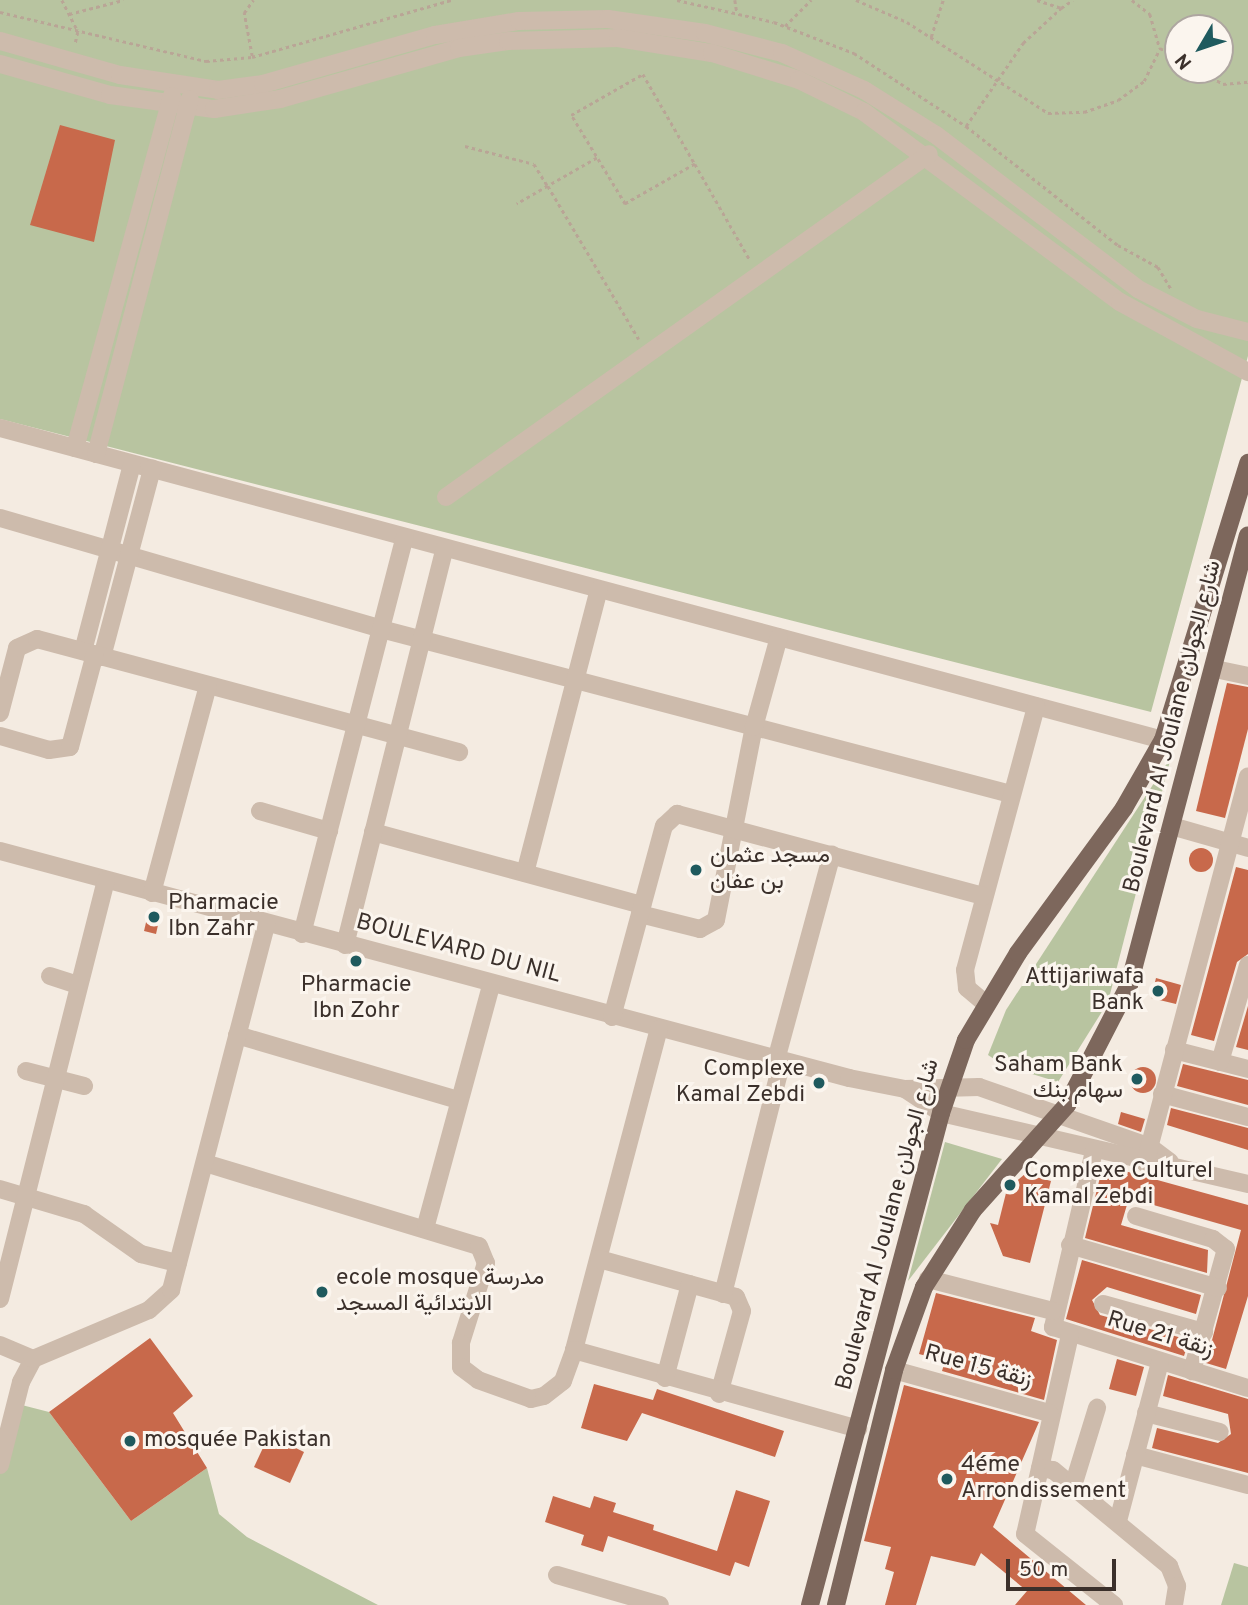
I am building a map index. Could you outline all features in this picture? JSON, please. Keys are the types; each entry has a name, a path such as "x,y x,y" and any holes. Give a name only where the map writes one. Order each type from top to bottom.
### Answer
{"main road":[{"name":"Boulevard Al Joulane شارع الجولان","path":"810,1605 950,1083 986,1004 1124,808 1163,740 1248,463"},
{"name":"Boulevard Al Joulane شارع الجولان","path":"836,1605 894,1370 928,1279 972,1210 1058,1115 1129,985 1175,827 1215,669 1241,590 1248,536"}],"street":[{"path":"1,52 71,62 184,88 264,85 435,35 519,21 608,19 705,33 782,53 864,90 936,135 1138,289 1197,319 1248,332"},
{"path":"1,52 170,106 188,108 280,99 459,48 618,38 712,53 799,80 929,154 1120,302 1248,372"},
{"path":"75,448 170,106 184,88"},
{"path":"96,454 188,108 184,88"},
{"path":"446,497 929,154"},
{"path":"122,277 142,282"},
{"path":"0,428 1163,740"},
{"path":"0,736 49,750 69,747 93,654 111,548 132,464"},
{"path":"93,654 129,553 152,469"},
{"path":"0,518 129,553 381,629 422,637 1011,794"},
{"path":"302,934 405,537"},
{"path":"345,945 445,548"},
{"path":"525,873 599,589"},
{"path":"373,832 525,873 700,929 716,920 754,727 779,637"},
{"path":"0,713 21,643 37,639 459,752"},
{"path":"1215,669 1248,676"},
{"path":"152,893 208,686"},
{"path":"986,1004 964,979 1036,706"},
{"path":"1148,1155 1174,1050 1240,845 1248,776"},
{"path":"260,811 329,831"},
{"path":"612,1017 641,910 672,816 736,825 984,896"},
{"path":"1175,827 1240,845"},
{"name":"BOULEVARD DU NIL","path":"0,851 491,985 779,1060 905,1089 950,1083"},
{"path":"723,1294 832,854"},
{"path":"0,1299 77,985 106,880"},
{"path":"0,1463 6,1409 33,1359 149,1310 171,1290 266,924"},
{"path":"1220,1062 1248,965"},
{"path":"50,976 77,985"},
{"path":"426,1225 491,985"},
{"path":"205,1163 426,1225 472,1241 486,1256 461,1343 467,1374 531,1399 544,1396 563,1381 574,1350 659,1029"},
{"path":"237,1035 458,1100"},
{"path":"1174,1050 1248,1069"},
{"path":"26,1071 84,1086"},
{"path":"950,1083 1058,1115 1170,1163 1248,1184"},
{"name":"BOULEVARD DU NIL","path":"905,1089 941,1113 1094,1151 1148,1155"},
{"path":"1162,1094 1248,1117"},
{"path":"1094,1151 1053,1311 1064,1333 1040,1468 1025,1527 1031,1542 1114,1605"},
{"path":"0,1189 101,1221 141,1254 178,1264"},
{"path":"1136,1216 1222,1243 1228,1257 1192,1371"},
{"path":"1070,1245 1218,1288"},
{"path":"600,1259 736,1297 742,1311 719,1394"},
{"path":"928,1279 1053,1311"},
{"path":"665,1378 690,1284"},
{"path":"1103,1304 1204,1332"},
{"name":"Rue 21 زنقة","path":"1064,1333 1247,1385"},
{"path":"0,1345 33,1359"},
{"path":"574,1350 719,1394 858,1429"},
{"path":"1118,1521 1160,1362"},
{"name":"Rue 15 زنقة","path":"894,1370 1049,1413"},
{"path":"1073,1486 1097,1408"},
{"path":"1146,1413 1220,1432"},
{"path":"1135,1455 1248,1485"},
{"path":"1040,1468 1073,1486 1118,1521 1176,1576 1174,1605"},
{"path":"556,1575 660,1605"}],"path":[{"path":"62,0 78,32 71,62"},
{"path":"69,14 123,0"},
{"path":"252,57 244,13 253,0"},
{"path":"0,12 206,61 252,57 431,1 451,0"},
{"path":"734,0 737,13"},
{"path":"785,26 811,0"},
{"path":"856,0 931,37 992,82 1048,113 1084,112 1144,81 1160,48 1150,14 1132,0"},
{"path":"931,37 943,0"},
{"path":"1037,0 1061,8"},
{"path":"966,126 992,82 1061,8 1073,0"},
{"path":"1160,48 1164,50"},
{"path":"695,164 625,204 571,116 643,74 695,164 758,275"},
{"path":"465,146 534,164 647,354"},
{"path":"517,204 597,158"}],"green space":[{"path":"0,0 1248,0 1248,356 1151,712 0,419"},
{"path":"1171,757 1108,1002 1058,1082 1003,1065 988,1055 1006,1010"},
{"path":"945,1142 1002,1159 908,1281"},
{"path":"14,1403 49,1412 131,1521 207,1468 219,1514 247,1537 378,1605 0,1605 0,1454"},
{"path":"1234,1563 1248,1567 1248,1605 1221,1605"}],"building":[{"path":"60,125 115,140 94,242 30,225"},
{"path":"1227,683 1248,687 1248,729 1225,818 1196,811"},
{"path":"1201,848 1210,851 1213,860 1210,869 1201,872 1192,869 1189,860 1192,851"},
{"path":"1236,867 1248,870 1248,954 1237,962 1214,1041 1191,1035"},
{"path":"148,914 160,916 156,934 144,931"},
{"path":"1156,978 1181,985 1176,1004 1151,998"},
{"path":"1248,1006 1248,1050 1236,1047"},
{"path":"1183,1064 1248,1080 1248,1105 1177,1086"},
{"path":"1143,1067 1152,1071 1156,1080 1152,1089 1143,1093 1134,1089 1130,1080 1134,1071"},
{"path":"1171,1108 1248,1128 1248,1150 1167,1125"},
{"path":"1121,1112 1145,1119 1141,1132 1118,1124"},
{"path":"1103,1165 1248,1205 1248,1296 1226,1369 1206,1363 1241,1230 1129,1198 1121,1225 1208,1250 1207,1273 1085,1238"},
{"path":"1025,1174 1051,1181 1030,1263 1003,1256 990,1223 998,1225 1007,1189"},
{"path":"1082,1260 1201,1295 1196,1314 1107,1287 1092,1300 1100,1315 1189,1340 1184,1356 1066,1319"},
{"path":"936,1293 1035,1318 1031,1331 1057,1340 1044,1400 942,1371 945,1361 919,1354"},
{"name":"mosquée Pakistan","path":"150,1338 193,1396 173,1413 207,1468 131,1521 49,1412"},
{"path":"1117,1359 1144,1367 1136,1396 1109,1389"},
{"path":"1168,1375 1248,1399 1248,1473 1152,1448 1157,1428 1218,1443 1231,1434 1228,1414 1163,1396"},
{"path":"594,1384 653,1400 657,1389 784,1431 775,1457 642,1413 627,1441 581,1428"},
{"name":"4éme Arrondissement","path":"904,1385 1039,1422 993,1527 1086,1605 1015,1605 1027,1591 981,1553 975,1566 931,1556 916,1605 885,1605 894,1572 885,1569 891,1547 864,1541"},
{"path":"269,1435 304,1452 290,1483 254,1467"},
{"path":"736,1490 770,1501 749,1567 735,1562 730,1576 608,1536 603,1552 581,1545 584,1535 545,1522 553,1496 590,1508 594,1496 616,1503 613,1512 654,1525 653,1530 717,1551"}],"place":[{"name":"مسجد عثمان بن عفان","path":"696,870"},
{"name":"Pharmacie Ibn Zahr","path":"154,917"},
{"name":"Pharmacie Ibn Zohr","path":"356,961"},
{"name":"Attijariwafa Bank","path":"1158,991"},
{"name":"Saham Bank سهام بنك","path":"1137,1079"},
{"name":"Complexe Kamal Zebdi","path":"819,1083"},
{"name":"Complexe Culturel Kamal Zebdi","path":"1010,1185"},
{"name":"ecole mosque مدرسة الابتدائية المسجد","path":"322,1292"},
{"name":"mosquée Pakistan","path":"130,1441"},
{"name":"4éme Arrondissement","path":"947,1479"}]}
